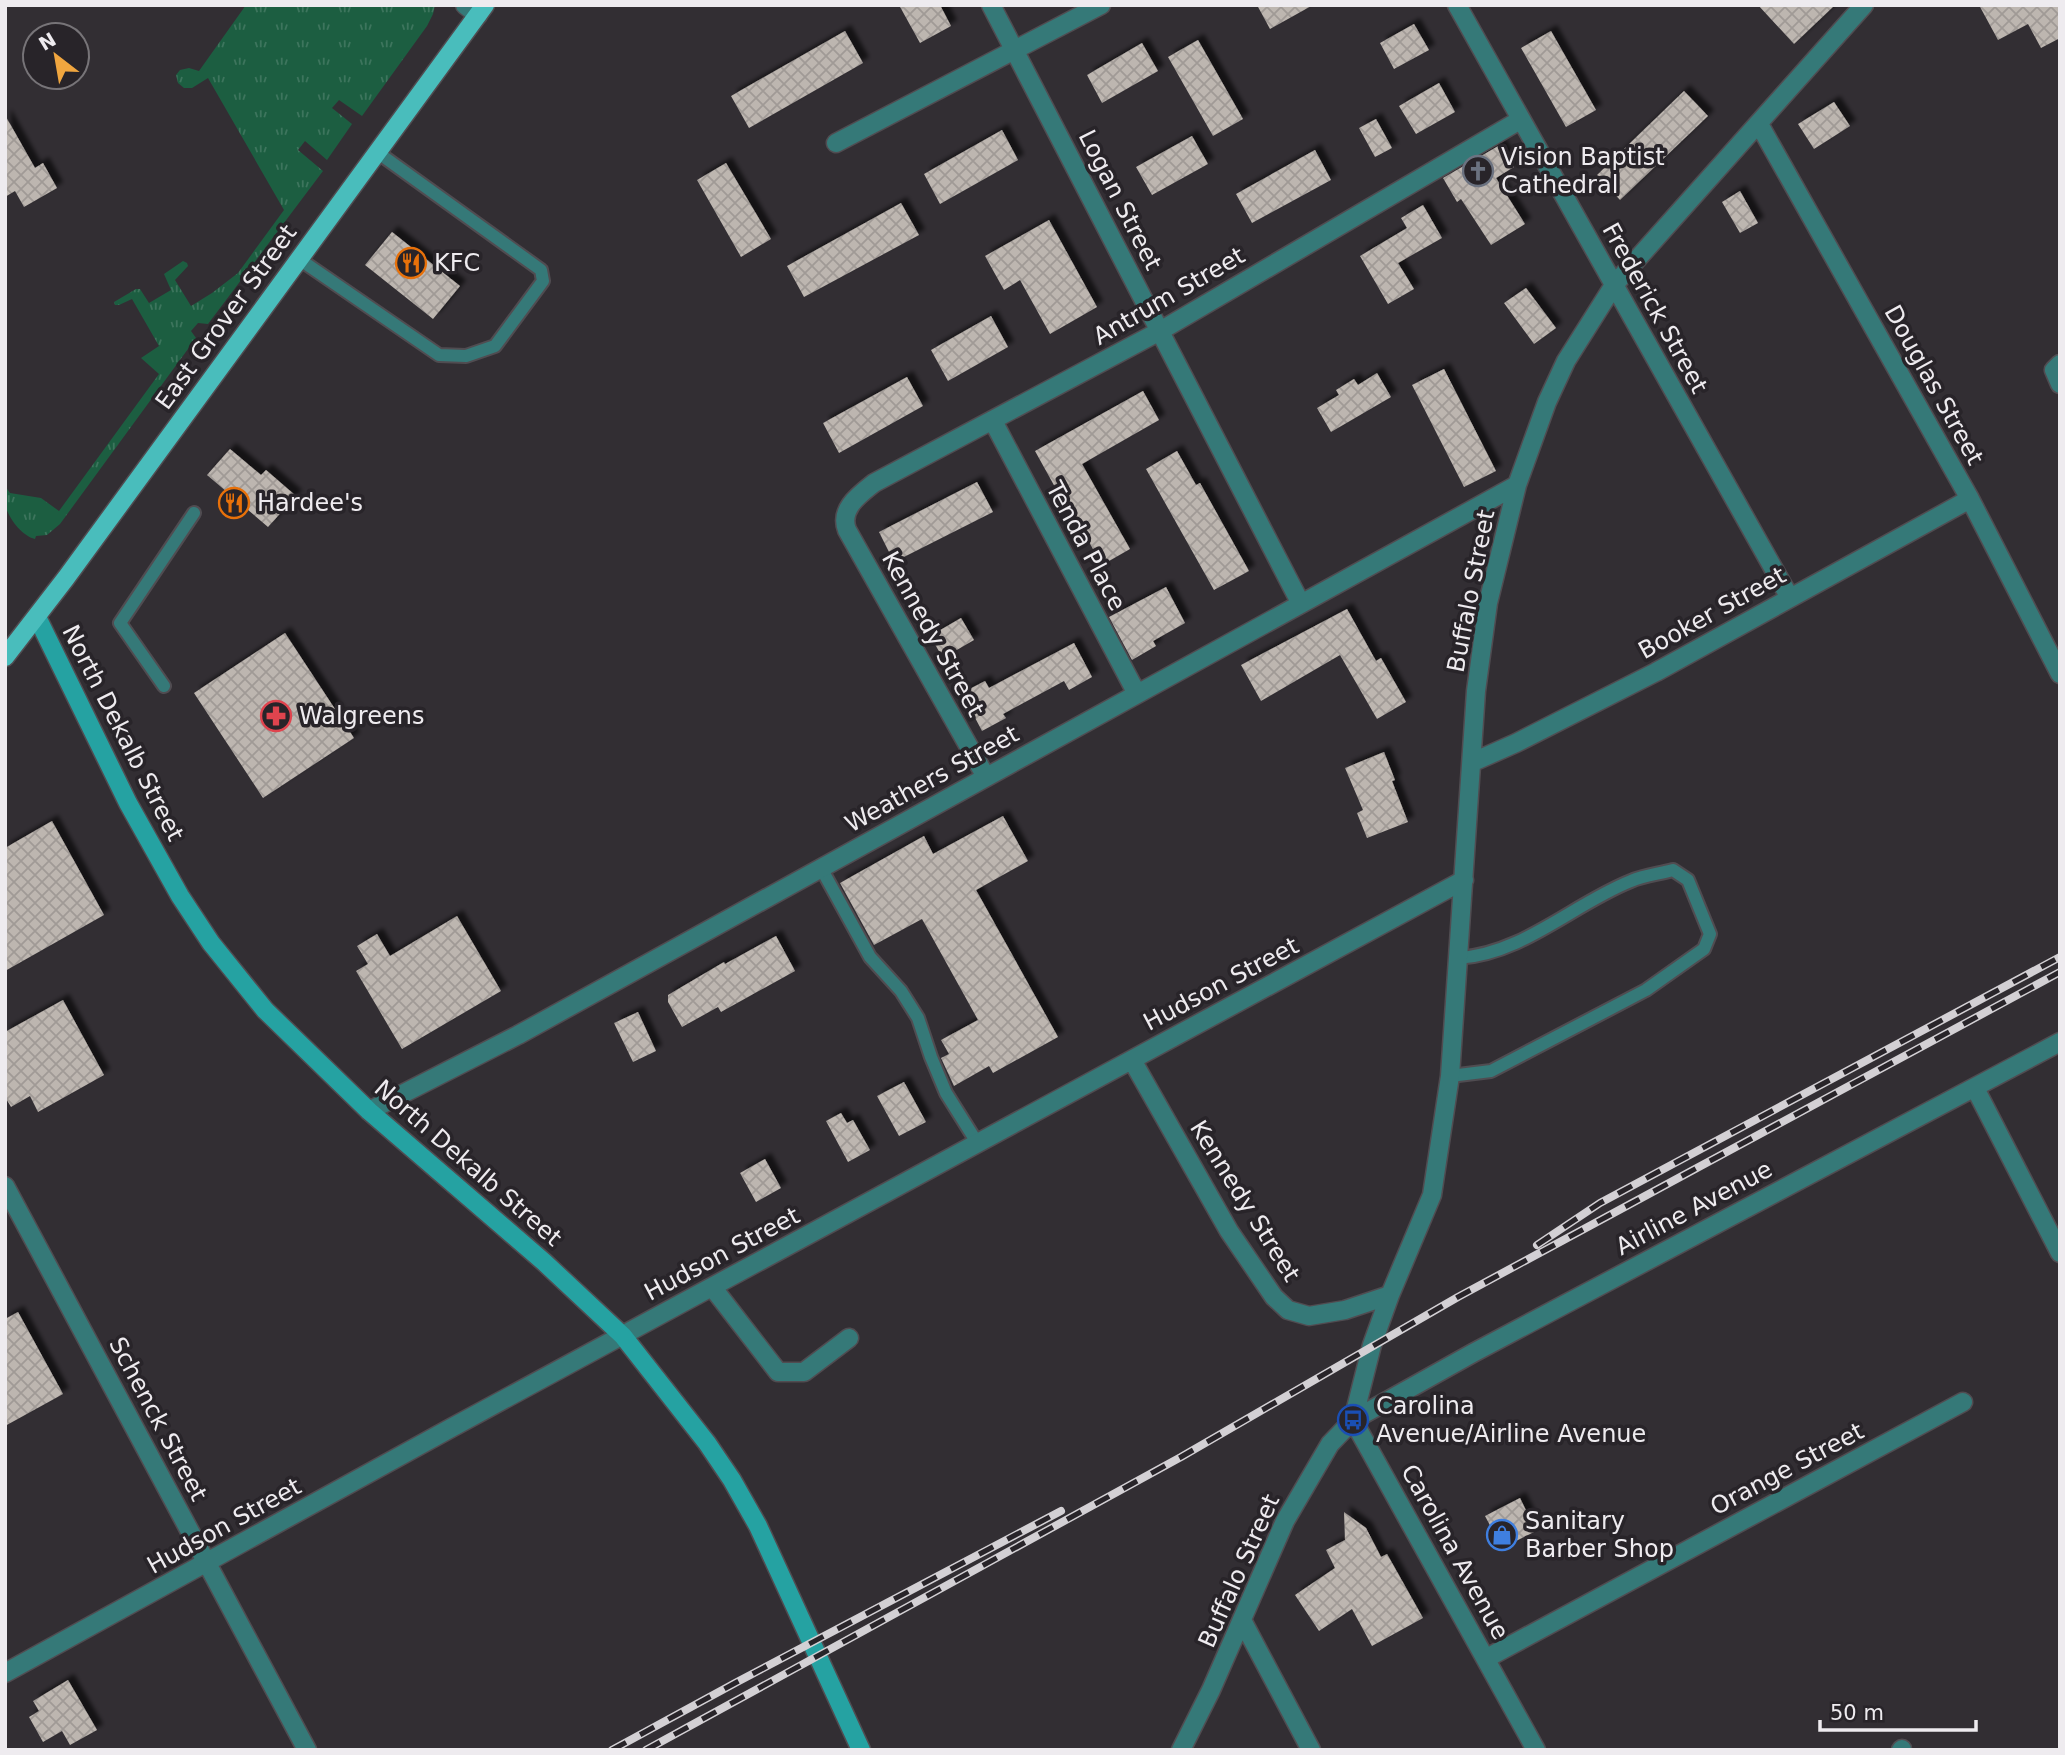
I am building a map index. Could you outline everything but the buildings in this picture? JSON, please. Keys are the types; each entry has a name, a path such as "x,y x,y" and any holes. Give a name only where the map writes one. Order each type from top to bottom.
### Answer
{"main road":[{"name":"East Grover Street","path":"5,657 377,152 476,8"},
{"name":"North Dekalb Street","path":"37,617 128,803 180,896 211,943 265,1010 369,1111 544,1262 622,1336 670,1394 732,1480 758,1526 861,1750"}],"street":[{"name":"Logan Street","path":"991,5 1301,604"},
{"path":"836,143 1101,5"},
{"name":"Frederick Street","path":"1457,5 1790,598"},
{"name":"Buffalo Street","path":"1390,1294 1432,1195 1450,1076 1476,691 1489,603 1517,485 1547,402 1566,361 1614,285 1864,5"},
{"name":"Antrum Street","path":"846,513 855,499 874,484 1160,331 1520,120"},
{"name":"Douglas Street","path":"1759,124 1970,499 2060,674"},
{"name":"Tenda Place","path":"993,421 1137,694"},
{"name":"Weathers Street","path":"369,1111 518,1034 1517,485"},
{"name":"Booker Street","path":"1473,762 1656,672 1970,499"},
{"name":"Kennedy Street","path":"846,513 844,523 847,530 986,777"},
{"name":"Hudson Street","path":"5,1674 1464,880"},
{"name":"Airline Avenue","path":"1353,1420 1472,1353 2060,1042"},
{"name":"Kennedy Street","path":"1132,1060 1229,1231 1274,1297 1288,1310 1309,1316 1345,1310 1390,1294"},
{"path":"1975,1088 2060,1253"},
{"name":"Schenck Street","path":"5,1186 307,1750"},
{"path":"713,1288 778,1372 804,1372 849,1338"},
{"path":"1353,1420 1372,1345 1390,1294"},
{"name":"Orange Street","path":"1487,1658 1963,1402"},
{"name":"Buffalo Street","path":"1181,1750 1243,1622 1285,1521 1330,1444 1353,1420"},
{"name":"Carolina Avenue","path":"1353,1420 1536,1750"},
{"path":"1243,1622 1311,1750"}],"lane":[{"path":"299,259 439,355 466,356 495,346 527,303 543,281 541,270 377,152"},
{"path":"164,685 120,623 194,513"},
{"path":"821,868 870,957 901,991 918,1018 946,1093 978,1144"},
{"path":"1450,1076 1492,1071 1646,990 1704,949 1710,934 1688,880 1673,870 1632,880 1546,929 1513,943 1473,957 1458,958"}],"green space":[{"path":"246,5 435,5 427,26 362,116 339,100 332,108 352,124 327,160 305,141 298,150 323,171 208,324 198,323 191,331 196,338 60,524 47,535 36,536 35,539 30,537 16,526 9,515 5,504 5,486 10,493 41,498 59,511 159,374 141,358 159,346 132,299 119,305 114,302 140,289 149,303 171,290 164,274 183,261 188,266 175,280 191,306 238,273 284,210 208,78 192,88 184,88 178,83 176,75 180,70 189,68 199,71"}],"railway":[{"path":"1537,1245 1600,1203 2060,957"},
{"path":"646,1750 1181,1457 1458,1297 2060,972"},
{"path":"612,1750 1061,1511"}],"place":[{"name":"Vision Baptist Cathedral","path":"1478,171"},
{"name":"KFC","path":"411,263"},
{"name":"Hardee's","path":"234,503"},
{"name":"Walgreens","path":"276,716"},
{"name":"Carolina Avenue/Airline Avenue","path":"1353,1420"},
{"name":"Sanitary Barber Shop","path":"1502,1535"}]}
